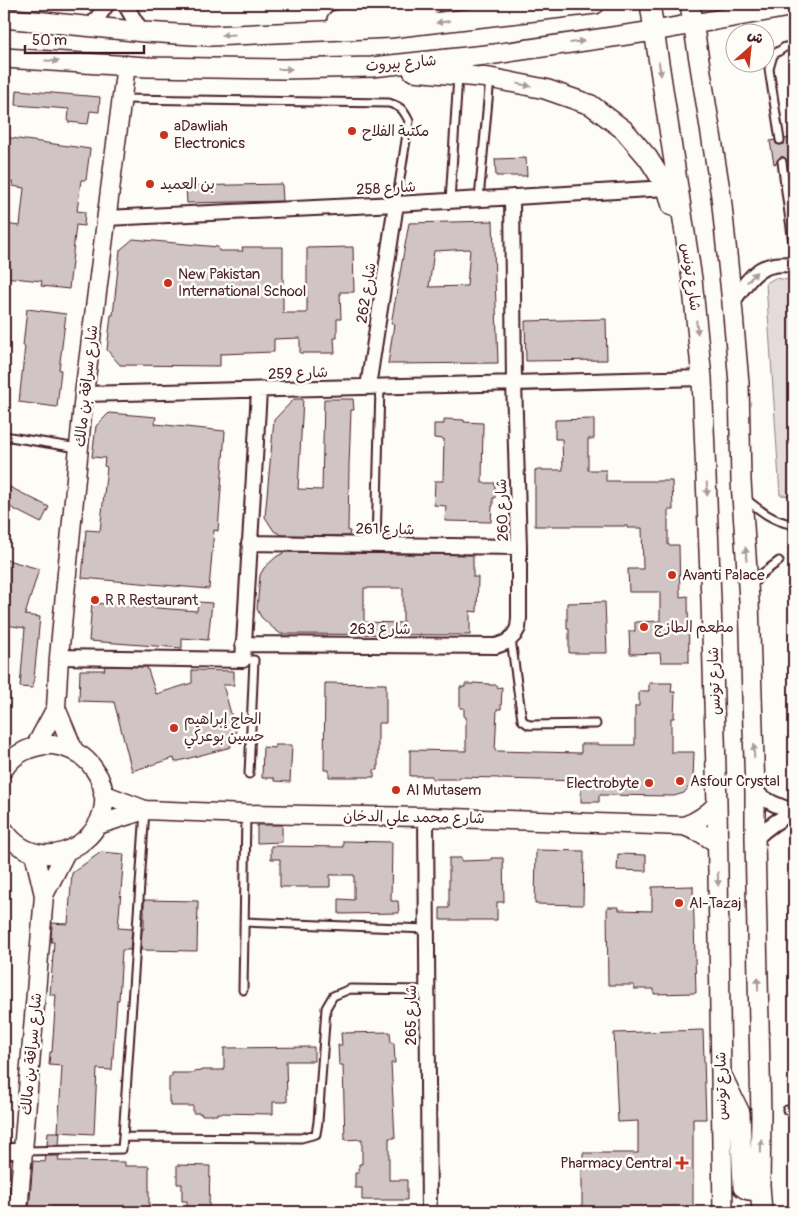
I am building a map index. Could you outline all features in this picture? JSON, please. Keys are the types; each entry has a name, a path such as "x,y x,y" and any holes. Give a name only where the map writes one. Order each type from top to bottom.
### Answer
{"main road":[{"path":"258,34 432,4"},
{"path":"4,18 144,32 212,36 390,28 595,4"},
{"name":"شارع تونس","path":"650,4 692,279 702,378 712,600 723,1212"},
{"path":"690,4 721,196 739,383 741,481 749,600 755,792 761,1115 760,1185 762,1212"},
{"name":"شارع بيروت","path":"4,58 126,66 284,69 372,67 496,54 654,31 794,6"},
{"path":"372,67 490,78 545,89 591,105 624,130 648,158 667,188 692,279"},
{"path":"721,1075 740,1113 743,1187 747,1190 752,1190 760,1185"}],"street":[{"path":"91,27 107,4"},
{"path":"125,4 144,32"},
{"name":"شارع سراقة بن مالك","path":"35,747 56,708 59,657 84,394 126,66"},
{"name":"شارع 258","path":"106,218 396,204 667,188"},
{"name":"شارع 260","path":"512,197 514,382 519,547 519,618 518,628 512,637"},
{"name":"شارع 262","path":"374,387 396,204"},
{"path":"732,303 747,282 759,270 788,264"},
{"path":"514,382 702,378"},
{"name":"شارع 259","path":"84,394 260,391 514,382"},
{"path":"59,657 243,660 260,391"},
{"name":"شارع 261","path":"249,543 519,547"},
{"name":"شارع 263","path":"243,644 496,646 507,642 512,637"},
{"name":"شارع سراقة بن مالك","path":"56,708 74,751"},
{"path":"4,769 13,758 35,747 52,745 63,747 83,757 97,773 101,783 104,805 98,825 92,834 85,841 66,852 56,854 34,852 15,843 4,830"},
{"path":"755,792 767,802 794,812"},
{"name":"شارع محمد علي الدخان","path":"103,794 145,810 684,826 701,833 717,843"},
{"name":"شارع محمد علي الدخان","path":"684,826 703,818 717,804"},
{"name":"شارع محمد علي الدخان","path":"98,825 145,810"},
{"path":"755,839 780,818 794,812"},
{"name":"شارع 265","path":"426,817 429,1212"},
{"name":"شارع سراقة بن مالك","path":"18,1212 44,895 34,852"},
{"name":"شارع سراقة بن مالك","path":"44,895 66,852"},
{"path":"4,1151 22,1151"}],"lane":[{"path":"780,140 769,69 773,55 786,47 794,46"},
{"path":"450,201 458,75"},
{"path":"480,199 490,78"},
{"path":"123,99 389,103 399,106 404,111 408,121 396,204"},
{"path":"782,162 794,250"},
{"path":"374,387 376,545"},
{"path":"4,436 79,448"},
{"path":"741,481 747,500 761,512 776,521 790,524"},
{"path":"749,600 752,586 759,576 779,561"},
{"path":"512,637 522,720 529,725 596,724"},
{"path":"243,660 254,660 249,774"},
{"path":"22,1151 122,1149 145,810"},
{"path":"243,990 246,814"},
{"path":"244,922 427,929"},
{"path":"122,1137 301,1138 316,1134 326,1008 333,996 350,989 427,990"}],"shaded area":[{"path":"775,278 794,281 794,496 780,495 766,283"}],"building":[{"path":"17,90 100,97 99,112 90,111 88,124 68,122 69,109 16,105"},
{"path":"4,137 90,149 86,180 81,180 77,211 85,212 84,226 76,225 69,289 41,286 42,281 4,277 5,224 20,226 24,188 12,186 13,182 4,181"},
{"path":"794,137 794,160 787,161 784,157 781,157 774,164 770,141 775,140 776,144 780,145 784,144 785,139"},
{"path":"526,158 527,176 496,176 495,159"},
{"path":"282,184 283,201 187,203 186,186"},
{"path":"493,221 498,363 388,364 394,324 391,324 409,223","holes":["470,249 467,286 429,287 434,251"]},
{"path":"133,239 218,247 219,251 243,251 242,247 283,247 283,313 307,313 307,248 353,247 354,292 340,292 341,319 337,319 337,338 334,338 335,353 300,353 300,338 274,339 274,352 220,354 220,366 120,365 107,350 120,250"},
{"path":"27,309 66,314 59,370 61,370 57,407 19,402"},
{"path":"606,319 607,360 526,361 525,321"},
{"path":"294,399 303,399 298,489 322,490 324,399 353,399 354,410 351,410 349,466 349,536 282,535 274,531 265,517 274,420"},
{"path":"109,413 156,417 155,424 225,431 218,531 214,530 209,589 82,578 86,530 100,531 107,467 104,466 105,458 92,457 96,426"},
{"path":"444,419 483,423 482,483 495,483 495,498 493,498 491,522 445,521 446,506 434,505 435,481 443,481 444,439 434,438 434,424 444,424"},
{"path":"594,419 594,439 588,439 588,470 606,470 606,481 672,481 673,510 668,510 668,545 679,545 680,597 688,596 689,662 661,662 660,653 630,654 629,631 635,631 635,622 660,621 660,592 629,592 628,569 643,569 642,528 627,528 627,526 535,526 535,470 563,470 562,439 555,439 555,420"},
{"path":"10,487 49,507 41,523 4,504"},
{"path":"285,552 473,555 473,577 478,577 477,612 470,611 470,635 281,634 261,617 257,609 260,575 264,568","holes":["364,588 403,588 403,623 364,622"]},
{"path":"4,559 39,569 25,615 40,617 33,688 20,687 25,628 6,625 9,594 4,592"},
{"path":"198,602 212,603 208,640 182,638 182,648 89,641 92,603 197,611"},
{"path":"605,602 607,653 569,653 567,603"},
{"path":"104,666 147,667 156,694 192,683 192,670 234,671 234,685 223,685 236,732 228,735 231,747 175,762 174,758 132,771 114,702 79,701 80,670 105,670"},
{"path":"325,683 386,684 386,723 378,723 378,770 374,770 374,777 329,777 329,770 324,770"},
{"path":"473,683 497,685 497,688 502,687 501,709 497,709 495,751 581,753 581,744 635,745 635,706 639,706 639,691 649,691 649,683 672,683 671,692 675,692 674,718 671,718 671,752 694,752 693,779 691,784 684,793 674,796 599,795 599,802 581,802 581,781 459,777 459,779 432,779 432,776 410,776 410,750 466,751 466,717 464,717 464,708 460,708 460,687"},
{"path":"275,745 292,745 290,782 274,781 274,778 262,778 263,747 275,748"},
{"path":"257,825 282,825 282,842 257,843"},
{"path":"343,841 392,842 391,901 398,901 399,913 339,914 339,899 354,900 354,875 330,875 330,887 280,887 280,859 271,859 271,846 343,847"},
{"path":"536,850 584,851 583,905 535,904"},
{"path":"101,852 124,854 118,928 132,929 130,950 122,950 112,1070 97,1069 94,1134 58,1132 62,1066 49,1065 50,1052 52,1052 56,995 50,995 54,942 51,942 52,923 68,924 72,873"},
{"path":"618,854 646,855 646,871 617,870"},
{"path":"449,858 461,858 461,861 503,858 504,902 497,902 497,920 440,920 440,908 449,908"},
{"path":"693,886 696,993 654,994 654,989 634,989 634,985 608,985 607,907 619,907 619,910 652,911 652,887"},
{"path":"144,900 198,901 197,951 141,950 142,929 144,929"},
{"path":"703,1030 706,1119 693,1119 693,1212 582,1212 583,1153 638,1153 638,1121 618,1122 614,1033"},
{"path":"390,1032 391,1043 394,1043 395,1063 391,1063 395,1138 389,1138 389,1180 407,1180 407,1200 362,1200 362,1188 355,1188 355,1173 359,1173 359,1164 362,1164 362,1139 345,1140 343,1065 339,1065 338,1045 342,1045 341,1033"},
{"path":"314,1047 314,1061 286,1061 287,1102 273,1102 273,1114 217,1113 217,1115 201,1115 201,1113 193,1113 193,1106 171,1106 171,1102 169,1102 169,1077 172,1077 172,1073 224,1070 224,1048"},
{"path":"48,1132 60,1132 59,1145 47,1145"},
{"path":"46,1156 59,1156 58,1161 125,1162 125,1166 149,1166 149,1212 116,1212 116,1207 52,1207 52,1212 29,1212 33,1161 45,1162"},
{"path":"177,1165 210,1166 209,1208 187,1207 187,1201 182,1201 182,1184 177,1184"}],"place":[{"name":"مكتبة الفلاح","path":"352,131"},
{"name":"aDawliah Electronics","path":"164,135"},
{"name":"بن العميد","path":"150,184"},
{"name":"New Pakistan International School","path":"168,283"},
{"name":"Avanti Palace","path":"672,575"},
{"name":"R R Restaurant","path":"95,600"},
{"name":"مطعم الطازج","path":"644,627"},
{"name":"الحاج إبراهيم حسين بوعركي","path":"174,728"},
{"name":"Asfour Crystal","path":"680,781"},
{"name":"Electrobyte","path":"649,783"},
{"name":"Al Mutasem","path":"396,790"},
{"name":"Al-Tazaj","path":"679,903"},
{"name":"Pharmacy Central","path":"682,1163"}]}
